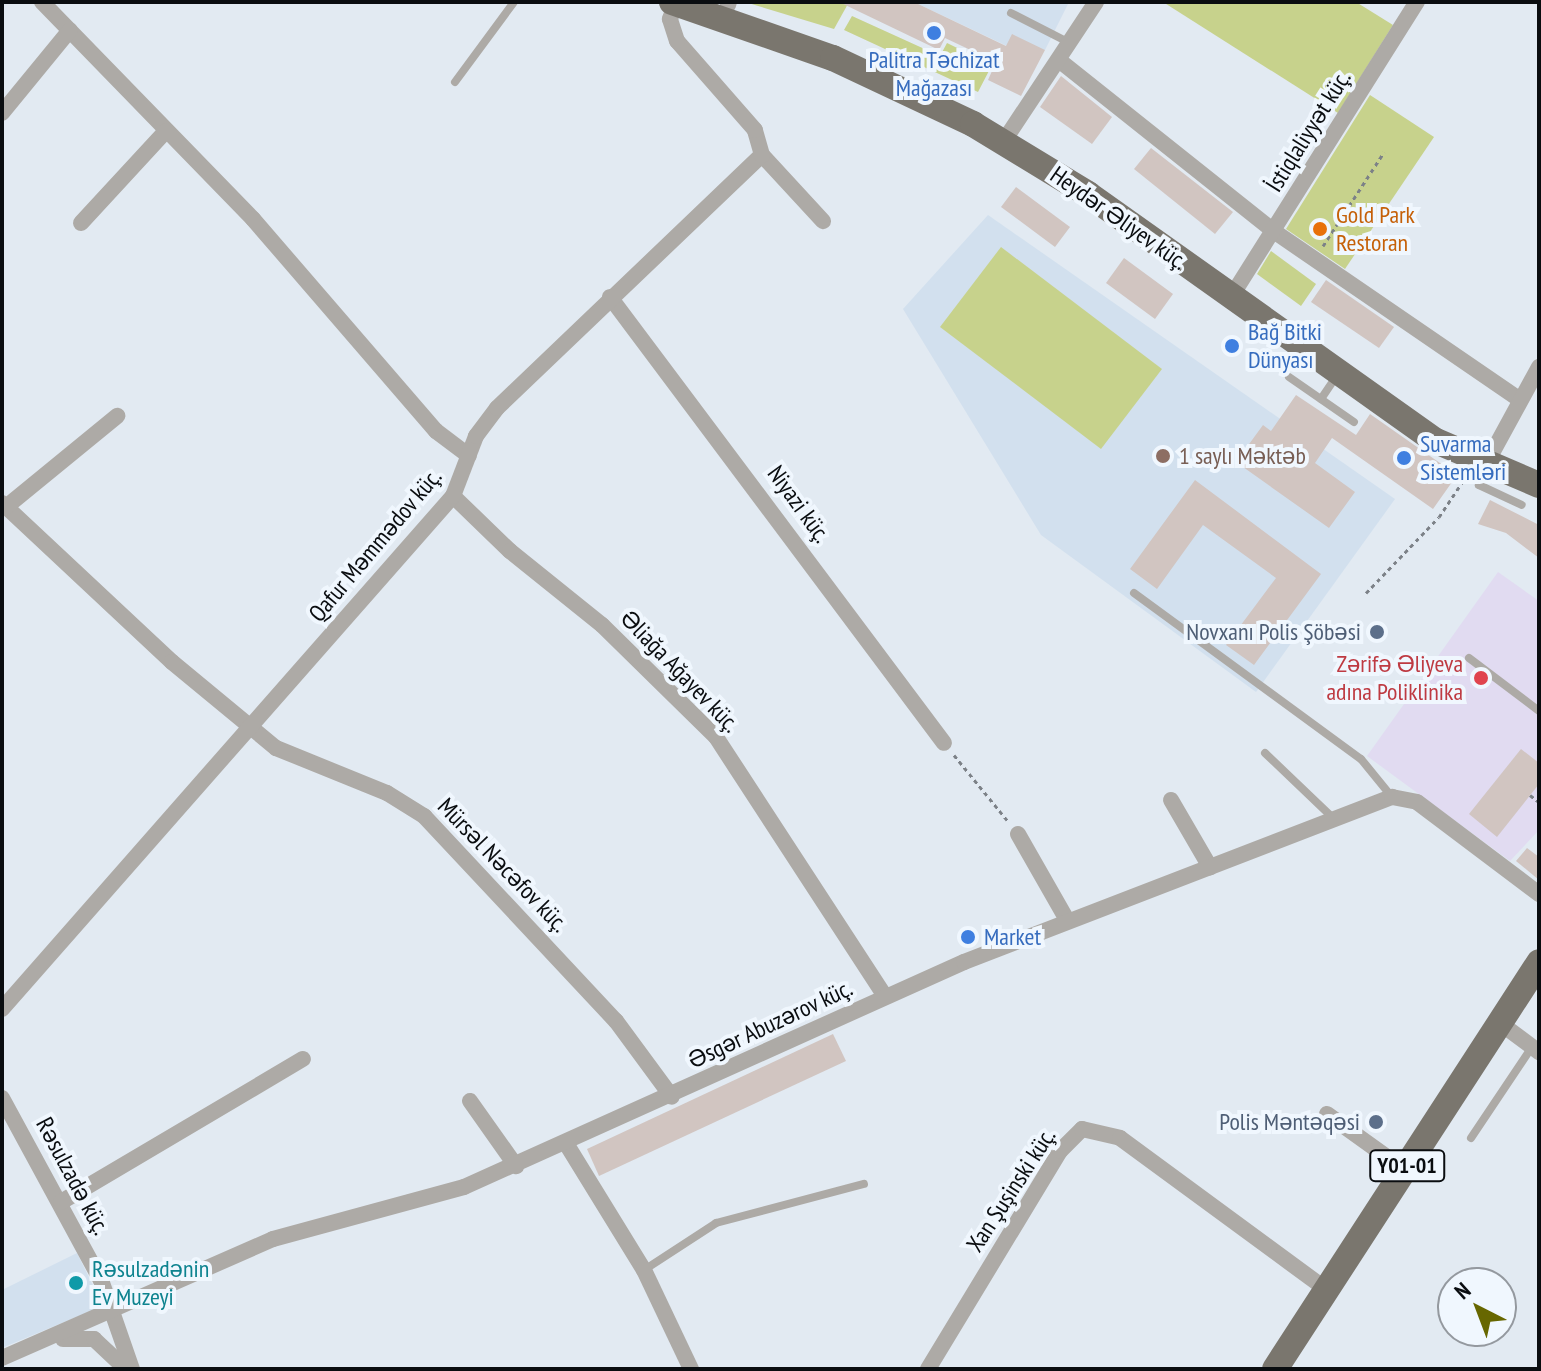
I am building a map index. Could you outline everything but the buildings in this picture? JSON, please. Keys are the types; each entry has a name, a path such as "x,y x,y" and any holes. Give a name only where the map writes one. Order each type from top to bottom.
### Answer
{"main road":[{"name":"Heydər Əliyev küç.","path":"675,2 833,58 1008,135"},
{"name":"Heydər Əliyev küç.","path":"725,3 894,69 1008,135 1417,411 1484,460 1539,468"},
{"name":"Heydər Əliyev küç.","path":"1235,291 1338,373 1484,460 1539,485"},
{"name":"Y01-01","path":"1275,1369 1539,962"}],"street":[{"path":"42,2 253,219 436,431 469,456"},
{"path":"675,2 670,19 677,41 755,130 762,155 823,221"},
{"path":"1008,135 1060,61 1096,2"},
{"name":"İstiqlaliyyət küç.","path":"1235,291 1275,232 1417,2"},
{"path":"2,113 70,30"},
{"path":"1060,61 1275,232 1520,400"},
{"path":"81,223 166,131"},
{"name":"Qafur Məmmədov küç.","path":"2,1009 453,496 469,456 497,408 762,155"},
{"name":"Niyazi küç.","path":"610,297 944,743"},
{"path":"1484,460 1539,367"},
{"path":"4,505 117,416"},
{"name":"Əliağa Ağayev küç.","path":"453,496 510,551 602,625 716,737 885,996"},
{"name":"Mürsəl Nəcəfov küç.","path":"4,505 251,727 296,759 387,793 424,816 616,1021 672,1097"},
{"path":"1392,797 1417,802 1539,894"},
{"name":"Əsgər Abuzərov küç.","path":"2,1358 46,1342 273,1239 429,1198 516,1166 672,1097 885,996 1067,920 1337,822 1392,797"},
{"path":"1171,800 1210,867"},
{"path":"1018,834 1067,920"},
{"path":"1500,1023 1536,1049"},
{"path":"61,1202 303,1059"},
{"name":"Rəsulzadə küç.","path":"2,1098 61,1202 114,1312 132,1369"},
{"path":"470,1101 516,1166"},
{"path":"1327,1114 1405,1170"},
{"name":"Xan Şuşinski küç.","path":"928,1369 1060,1151 1082,1129 1120,1138 1327,1290"},
{"path":"567,1145 644,1270 691,1369"},
{"path":"46,1342 94,1339 126,1369"}],"lane":[{"path":"455,82 514,2"},
{"path":"1011,13 1070,44"},
{"path":"1321,399 1338,373"},
{"path":"1289,377 1354,422"},
{"path":"1484,460 1479,485 1522,505"},
{"path":"1134,593 1361,759 1392,797"},
{"path":"1469,658 1539,711"},
{"path":"1265,753 1337,822"},
{"path":"1471,1138 1536,1049"},
{"path":"644,1270 716,1223 864,1184"}],"path":[{"path":"1315,260 1384,152"},
{"path":"1366,593 1439,517 1484,460"},
{"path":"944,743 1018,834"},
{"path":"1530,795 1539,802"}],"shaded area":[{"path":"914,2 1069,2 1045,50 1007,46"},
{"name":"1 saylı Məktəb","path":"988,215 1395,499 1256,692 1041,535 903,309"},
{"name":"Zərifə Əliyeva adına Poliklinika","path":"1498,572 1539,601 1539,830 1510,861 1367,756"},
{"path":"77,1253 103,1306 4,1347 2,1290"}],"green space":[{"path":"745,2 849,2 834,29"},
{"path":"1163,2 1356,2 1393,25 1338,113"},
{"path":"852,16 940,56 947,43 992,65 978,92 844,30"},
{"path":"1370,95 1434,137 1345,269 1286,229"},
{"path":"1001,247 1162,369 1101,449 940,327"},
{"path":"1271,251 1316,284 1301,306 1257,274"}],"place":[{"name":"Palitra Təchizat Mağazası","path":"934,33"},
{"name":"Gold Park Restoran","path":"1320,229"},
{"name":"Bağ Bitki Dünyası","path":"1232,346"},
{"name":"1 saylı Məktəb","path":"1163,456"},
{"name":"Suvarma Sistemləri","path":"1404,458"},
{"name":"Novxanı Polis Şöbəsi","path":"1377,632"},
{"name":"Zərifə Əliyeva adına Poliklinika","path":"1481,678"},
{"name":"Market","path":"968,937"},
{"name":"Polis Məntəqəsi","path":"1376,1122"},
{"name":"Rəsulzadənin Ev Muzeyi","path":"76,1283"}]}
